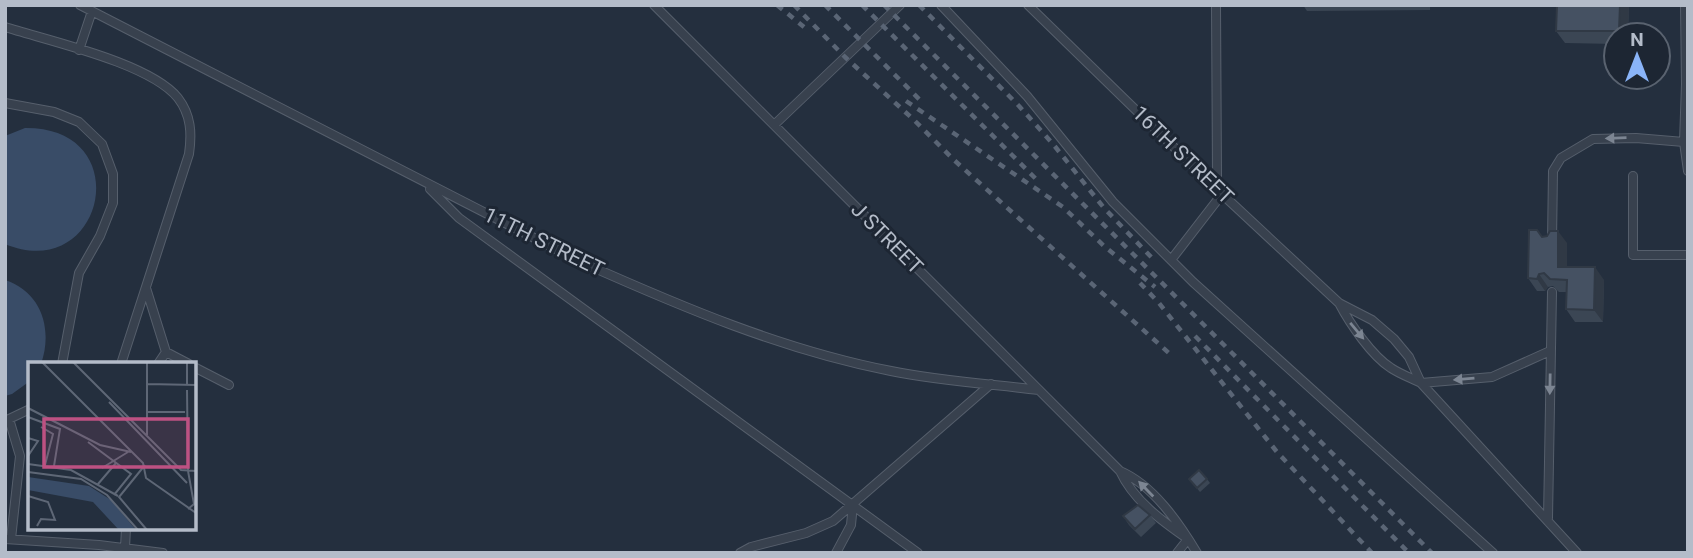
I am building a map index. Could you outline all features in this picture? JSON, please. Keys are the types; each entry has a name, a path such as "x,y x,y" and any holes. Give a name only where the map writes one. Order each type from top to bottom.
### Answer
{"lane":[{"name":"11TH STREET","path":"80,5 424,183 581,262 663,299 750,333 822,355 892,372 1039,390"},
{"name":"J STREET","path":"654,5 1120,471 1128,487 1138,498 1160,519 1188,539 1197,553"},
{"path":"774,125 900,5"},
{"path":"941,5 1027,96 1113,202 1171,260 1493,553"},
{"name":"16TH STREET","path":"1028,5 1215,188 1339,303 1372,320 1394,339 1409,357 1421,383 1548,518 1577,553"},
{"path":"1215,188 1216,5"},
{"path":"1685,5 1684,142 1688,171"},
{"path":"79,50 92,12"},
{"path":"5,27 130,67 177,96 188,115 191,135 189,154 122,362"},
{"path":"5,103 54,112 79,122 102,144 113,174 113,204 100,236 79,273 62,362"},
{"path":"1552,243 1553,171 1561,158 1593,139 1636,138 1684,142"},
{"path":"1633,176 1633,255 1688,255"},
{"path":"424,183 459,218 918,553"},
{"path":"1171,260 1222,194"},
{"path":"146,288 166,352 184,362"},
{"path":"1548,518 1552,292"},
{"name":"16TH STREET","path":"1339,303 1348,320 1390,368 1421,383"},
{"path":"1421,383 1492,377 1550,351"},
{"path":"159,362 166,352"},
{"path":"196,368 229,385"},
{"path":"740,553 751,547 806,533 833,521 991,384"},
{"path":"28,410 7,419 20,456 8,539 163,553"},
{"path":"836,553 851,525 853,504"},
{"path":"125,530 125,548"},
{"path":"1177,553 1188,539"}],"water":[{"path":"25,128 61,134 84,151 95,175 95,201 85,225 66,243 39,251 5,244 5,136"},
{"path":"5,280 28,293 36,303 45,326 46,338 41,362 28,362 28,382 5,396"}],"building":[{"path":"1557,5 1620,5 1619,21 1602,21 1602,31 1556,31"},
{"path":"1529,230 1537,230 1542,237 1547,236 1550,231 1558,231 1558,267 1595,267 1594,310 1566,309 1567,280 1550,279 1544,273 1539,274 1537,279 1528,278"},
{"path":"1199,470 1207,479 1197,488 1189,479"},
{"path":"1138,505 1150,515 1135,529 1123,516"}],"railway":[{"path":"777,5 804,27"},
{"path":"794,5 954,160 1170,354"},
{"path":"825,5 924,104"},
{"path":"862,5 1040,183"},
{"path":"884,5 1432,553"},
{"path":"919,5 1019,106 1104,208 1154,260"},
{"path":"906,101 1063,207 1104,246 1155,287"},
{"path":"1140,283 1159,303 1277,452 1372,553"},
{"path":"1195,336 1409,553"}]}
